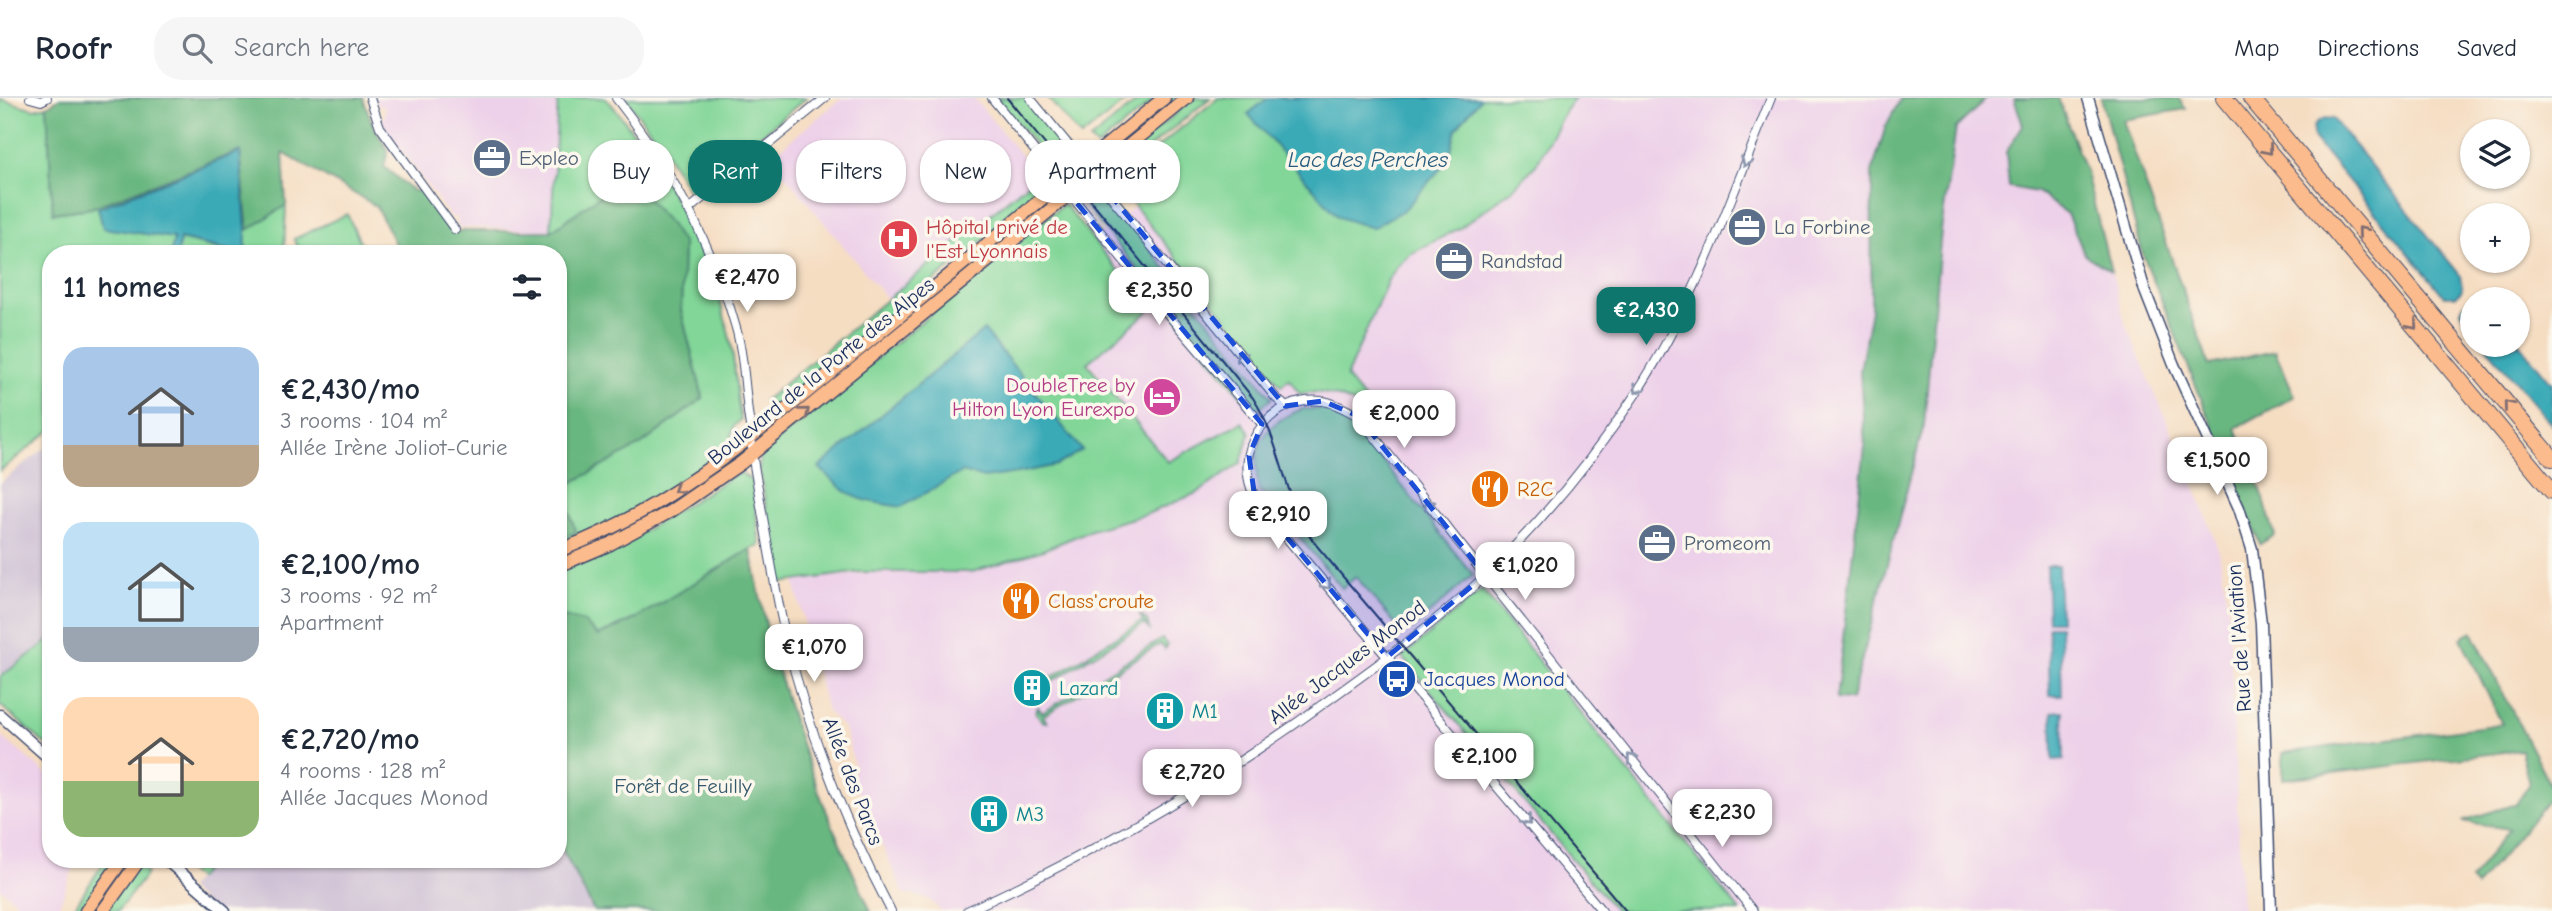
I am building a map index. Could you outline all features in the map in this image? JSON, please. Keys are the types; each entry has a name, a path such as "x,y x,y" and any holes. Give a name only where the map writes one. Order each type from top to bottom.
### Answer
{"highway":[{"path":"2224,98 2552,491"},
{"path":"2251,98 2552,458"}],"main road":[{"name":"Boulevard de la Porte des Alpes","path":"1113,140 1164,98"},
{"name":"Boulevard de la Porte des Alpes","path":"1136,140 1187,98"},
{"name":"Boulevard de la Porte des Alpes","path":"567,547 616,526 658,503 703,473 754,435 1038,203"},
{"name":"Boulevard de la Porte des Alpes","path":"567,562 610,544 671,511 752,454 1060,203"},
{"path":"86,911 117,868"},
{"path":"103,911 134,868"}],"street":[{"path":"30,98 41,101 47,98"},
{"path":"370,98 380,127 455,230"},
{"path":"616,98 650,146 688,210 720,278 737,330 749,418 754,435"},
{"path":"688,210 825,98"},
{"path":"992,98 1026,140"},
{"path":"1030,98 1064,140"},
{"name":"Allée Jacques Monod","path":"967,911 1075,860 1192,793 1282,734 1387,657 1485,575 1562,494 1635,395 1695,285 1771,98"},
{"name":"Rue de l'Aviation","path":"2088,98 2145,291 2174,365 2239,508 2252,549 2261,623 2271,911"},
{"path":"1077,203 1262,425"},
{"path":"1117,203 1285,406"},
{"path":"1602,911 1255,499 1247,474 1249,456 1262,425 1285,406 1304,401 1323,401 1358,416 1753,911"},
{"name":"Allée des Parcs","path":"754,435 752,454 775,587 801,691 846,822 891,911"},
{"path":"0,715 42,752"},
{"path":"175,868 225,911"}],"highlighted area":[{"path":"1094,175 1285,406 1323,401 1358,416 1485,575 1387,657 1255,499 1249,456 1262,424 1070,195"}],"shaded area":[{"path":"374,98 558,98 551,231 458,227 456,217 451,217 386,130 380,120 385,116 385,106 377,105"},
{"path":"842,98 974,98 1009,140 920,140 920,203 1004,203 888,300 808,203 906,203 906,140 796,140 796,189 782,172 782,147"},
{"path":"1575,98 2058,98 2086,173 2125,323 2195,487 2219,551 2229,617 2242,911 941,911 930,900 904,894 852,778 855,767 844,728 827,711 794,581 1025,555 1193,494 1032,291 1139,203 1180,203 1180,169 1196,156 1388,280 1410,254 1460,228 1513,189 1536,165 1566,109"},
{"path":"1011,143 1025,160 1025,186 1011,197"},
{"path":"42,450 42,646 0,677 0,483"},
{"path":"0,735 42,770 42,868 74,868 57,911 27,911 0,888"},
{"path":"567,858 594,911 213,911 188,889 206,868 567,868"}],"green space":[{"path":"60,98 363,98 373,125 388,151 384,167 413,191 422,190 454,231 551,231 590,203 651,203 683,244 681,311 703,398 642,444 567,486 567,245 396,245 376,206 283,153 286,205 248,230 240,151 91,208 53,213 47,106"},
{"path":"558,98 606,98 638,140 588,140 588,203 674,203 674,198 681,210 710,273 721,305 731,346 741,420 734,426 731,436 734,437 738,459 641,524 567,558 567,536 576,532 567,506 567,486 642,444 703,398 681,311 683,244 551,231"},
{"path":"626,98 806,98 755,140 688,140 688,190 674,166 674,140 657,140"},
{"path":"997,98 1025,98 1060,140 1031,140"},
{"path":"1048,98 1130,98 1081,137"},
{"path":"1141,98 1152,98 1152,102 1106,140 1090,140"},
{"path":"1171,98 1179,98 1128,140 1120,140"},
{"path":"1195,98 1210,98 1158,140 1144,140"},
{"path":"1218,98 1575,98 1566,109 1536,165 1513,189 1460,228 1410,254 1398,265 1388,280 1346,377 1365,400 1357,405 1329,394 1300,394 1289,379 1281,386 1132,203 1180,203 1180,140 1166,140"},
{"path":"1901,98 1987,98 1956,128 1941,231 1924,425 1851,700 1836,699 1865,446 1860,371 1871,309 1872,172 1886,126"},
{"path":"2014,98 2058,98 2086,173 2111,271 2085,255 2067,214 2037,192 2009,187 2006,152 2023,125"},
{"path":"2101,98 2178,98 2186,109 2123,120 2209,365 2275,351 2295,396 2236,428 2261,490 2275,535 2260,544 2143,255"},
{"path":"0,99 34,109 47,106 53,213 91,208 241,151 249,229 286,205 284,245 245,245 240,152 144,232 174,238 173,245 42,245 42,437 0,471"},
{"path":"1025,186 1025,203 1028,203 773,413 764,401 1004,203 1011,203 1011,197"},
{"path":"1043,203 1051,203 774,430 773,425"},
{"path":"1090,203 1112,203 1272,398 1254,412 1086,206"},
{"path":"1064,204 1150,310 1087,363 1168,462 1242,422 1250,432 1241,463 1199,492 1147,514 1091,530 1043,550 972,572 860,572 780,583 759,467 762,453"},
{"path":"347,214 362,245 297,245 294,239"},
{"path":"180,239 203,245 179,245"},
{"path":"1303,409 1325,409 1349,419 1473,575 1412,629 1401,631 1356,577 1342,588 1259,489 1256,461 1263,438 1278,422"},
{"path":"741,473 752,481 760,546 633,620 597,636 584,622 567,618 567,568 623,544"},
{"path":"567,506 576,532 567,536"},
{"name":"Forêt de Feuilly","path":"751,549 783,689 814,779 871,911 594,911 567,858 567,618 584,622 598,636 633,620"},
{"path":"1482,590 1740,911 1616,911 1402,657"},
{"path":"1139,614 1147,621 1149,629 1144,624 1089,658 1088,654 1143,621"},
{"path":"2472,632 2552,789 2552,796 2476,887 2470,881 2509,829 2462,821 2516,804 2529,785 2521,750 2283,779 2283,753 2502,724 2461,638"},
{"path":"1162,639 1167,645 1165,649 1160,644 1043,716 1047,722 1042,721 1036,712 1038,707 1042,713"},
{"path":"42,646 42,741 0,705 0,677"},
{"path":"1086,656 1087,659 1036,691 1039,697 1035,698 1027,687 1028,682 1034,688"},
{"path":"100,868 141,868 147,873 118,911 72,911"},
{"path":"185,868 206,868 197,879"}],"water":[{"name":"Lac des Perches","path":"1268,98 1481,98 1456,129 1449,159 1405,209 1372,228 1338,217 1248,114"},
{"path":"2325,118 2333,119 2460,275 2462,287 2455,296 2444,296 2313,138 2313,130 2319,121"},
{"path":"240,152 245,245 206,245 180,239 179,245 173,245 174,238 103,228 98,208"},
{"path":"984,330 1082,450 1057,465 1018,473 984,478 962,472 901,507 856,497 839,486 819,467"},
{"path":"2530,356 2552,383 2552,425 2495,357"},
{"path":"2046,566 2058,566 2060,621 2048,621"},
{"path":"2048,626 2060,626 2062,695 2050,695"},
{"path":"2063,711 2064,759 2053,760 2052,712"}],"tram line":[{"path":"1007,98 1253,398 1271,434 1297,511 1317,546 1626,911"}],"place":[{"name":"Expleo","path":"492,158"},
{"name":"La Forbine","path":"1747,227"},
{"name":"Hôpital privé de l'Est Lyonnais","path":"899,239"},
{"name":"Randstad","path":"1454,261"},
{"name":"DoubleTree by Hilton Lyon Eurexpo","path":"1162,397"},
{"name":"R2C","path":"1490,489"},
{"name":"Promeom","path":"1657,543"},
{"name":"Class'croute","path":"1021,601"},
{"name":"Jacques Monod","path":"1397,679"},
{"name":"Lazard","path":"1032,688"},
{"name":"M1","path":"1165,711"},
{"name":"M3","path":"989,814"}]}
